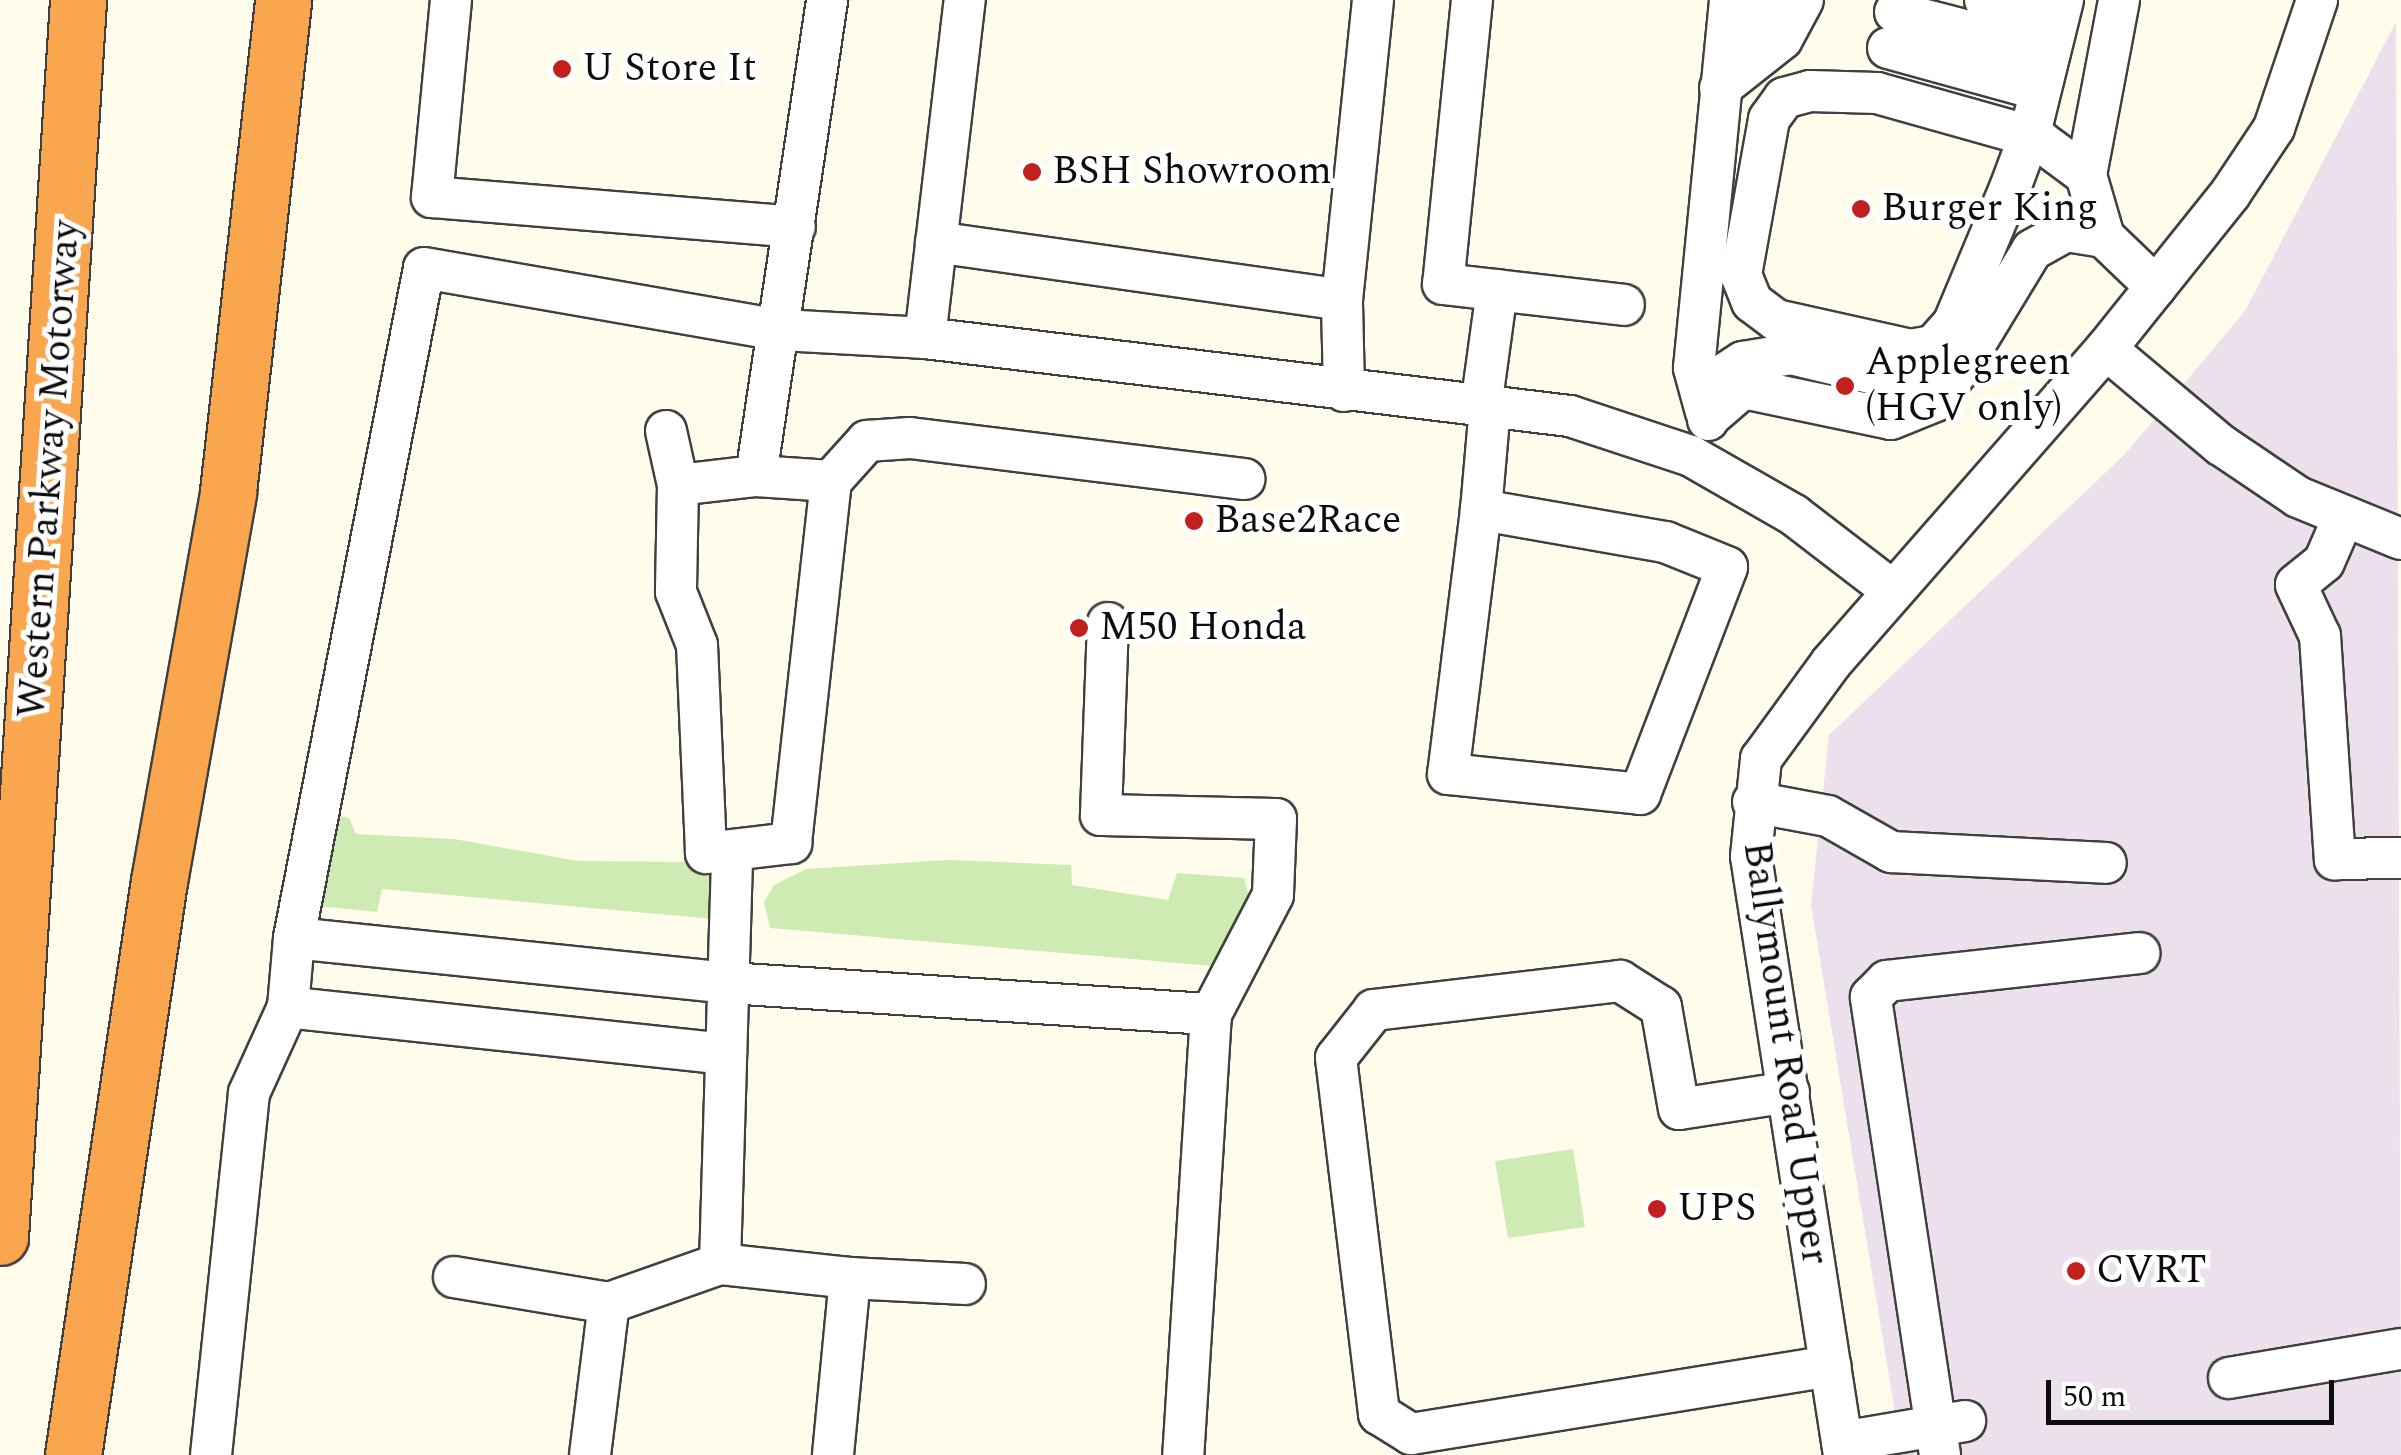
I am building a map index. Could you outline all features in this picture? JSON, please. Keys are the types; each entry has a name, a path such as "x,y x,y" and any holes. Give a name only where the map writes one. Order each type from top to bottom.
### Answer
{"highway":[{"name":"Western Parkway Motorway","path":"0,1237 78,0"},
{"path":"255,290 264,146 284,0"},
{"path":"74,1455 255,290 320,0"}],"street":[{"path":"451,0 432,197 796,228"},
{"path":"756,476 781,330 827,0"},
{"path":"925,338 965,0"},
{"path":"1344,391 1342,300 1374,0"},
{"path":"1472,0 1443,284 1624,306"},
{"path":"1699,438 1694,368 1730,0"},
{"path":"1720,78 1763,0"},
{"path":"1720,78 1767,32 1784,0"},
{"path":"1720,78 1782,39 1803,0"},
{"path":"1984,0 2052,41"},
{"path":"2119,0 2086,175 2104,237 2156,287"},
{"name":"Ballymount Road Upper","path":"1843,1448 1751,856 1753,802 1761,759 1791,713 1892,591 2156,287 2274,128 2317,0"},
{"path":"1878,93 1894,20 2052,41"},
{"path":"2052,41 2029,137 1953,324 1934,346 1911,350 1776,320 1752,302 1741,275 1769,120 1784,98 1810,91 1878,93 2029,137 2086,175"},
{"path":"1699,438 1712,382 1743,362 1791,354 1908,382 1938,382 1960,367 2032,250 2066,231 2104,237"},
{"path":"936,242 1342,300"},
{"path":"211,1455 249,1093 288,1007 294,938 424,268 781,330 925,338 1570,416 1699,438 1892,591"},
{"path":"1481,510 1665,542 1728,567 1640,794 1448,774 1481,510 1497,290"},
{"path":"2106,348 2220,445 2298,496 2401,540"},
{"path":"666,431 678,485 676,592 697,645 706,854 790,843 831,480 866,441 910,438 1245,479"},
{"path":"678,485 756,476 831,480"},
{"path":"2344,516 2324,562 2296,585 2320,636 2335,859 2401,858"},
{"path":"1108,622 1101,816 1276,819 1273,895 1211,1014 1184,1455"},
{"path":"1753,802 1828,816 1891,852 2106,863"},
{"path":"720,1264 732,853"},
{"path":"294,938 728,983 1211,1014"},
{"path":"1843,1448 1947,1434 1872,997 1886,981 2139,953"},
{"path":"1789,1092 1679,1109 1661,1007 1620,981 1374,1010 1336,1058 1379,1414 1411,1434 1831,1366"},
{"path":"288,1007 726,1054"},
{"path":"454,1277 609,1303 720,1264 850,1278 966,1284"},
{"path":"833,1455 850,1278"},
{"path":"590,1455 609,1303"},
{"path":"2229,1378 2401,1349"}],"shaded area":[{"path":"2396,22 2401,1455 1902,1455 1811,905 1829,735 2125,454 2245,311"}],"green space":[{"path":"328,813 349,818 356,834 454,839 578,861 699,862 731,887 725,920 382,889 377,912 318,906"},
{"path":"948,860 1071,865 1072,885 1168,900 1177,873 1244,878 1252,906 1225,967 770,928 764,902 774,885 806,869"},
{"path":"1573,1149 1585,1227 1508,1238 1495,1161"}],"place":[{"name":"U Store It","path":"562,69"},
{"name":"BSH Showroom","path":"1032,172"},
{"name":"Burger King","path":"1861,209"},
{"name":"Applegreen (HGV only)","path":"1845,386"},
{"name":"Base2Race","path":"1194,521"},
{"name":"M50 Honda","path":"1079,628"},
{"name":"UPS","path":"1657,1209"},
{"name":"CVRT","path":"2076,1271"}]}
